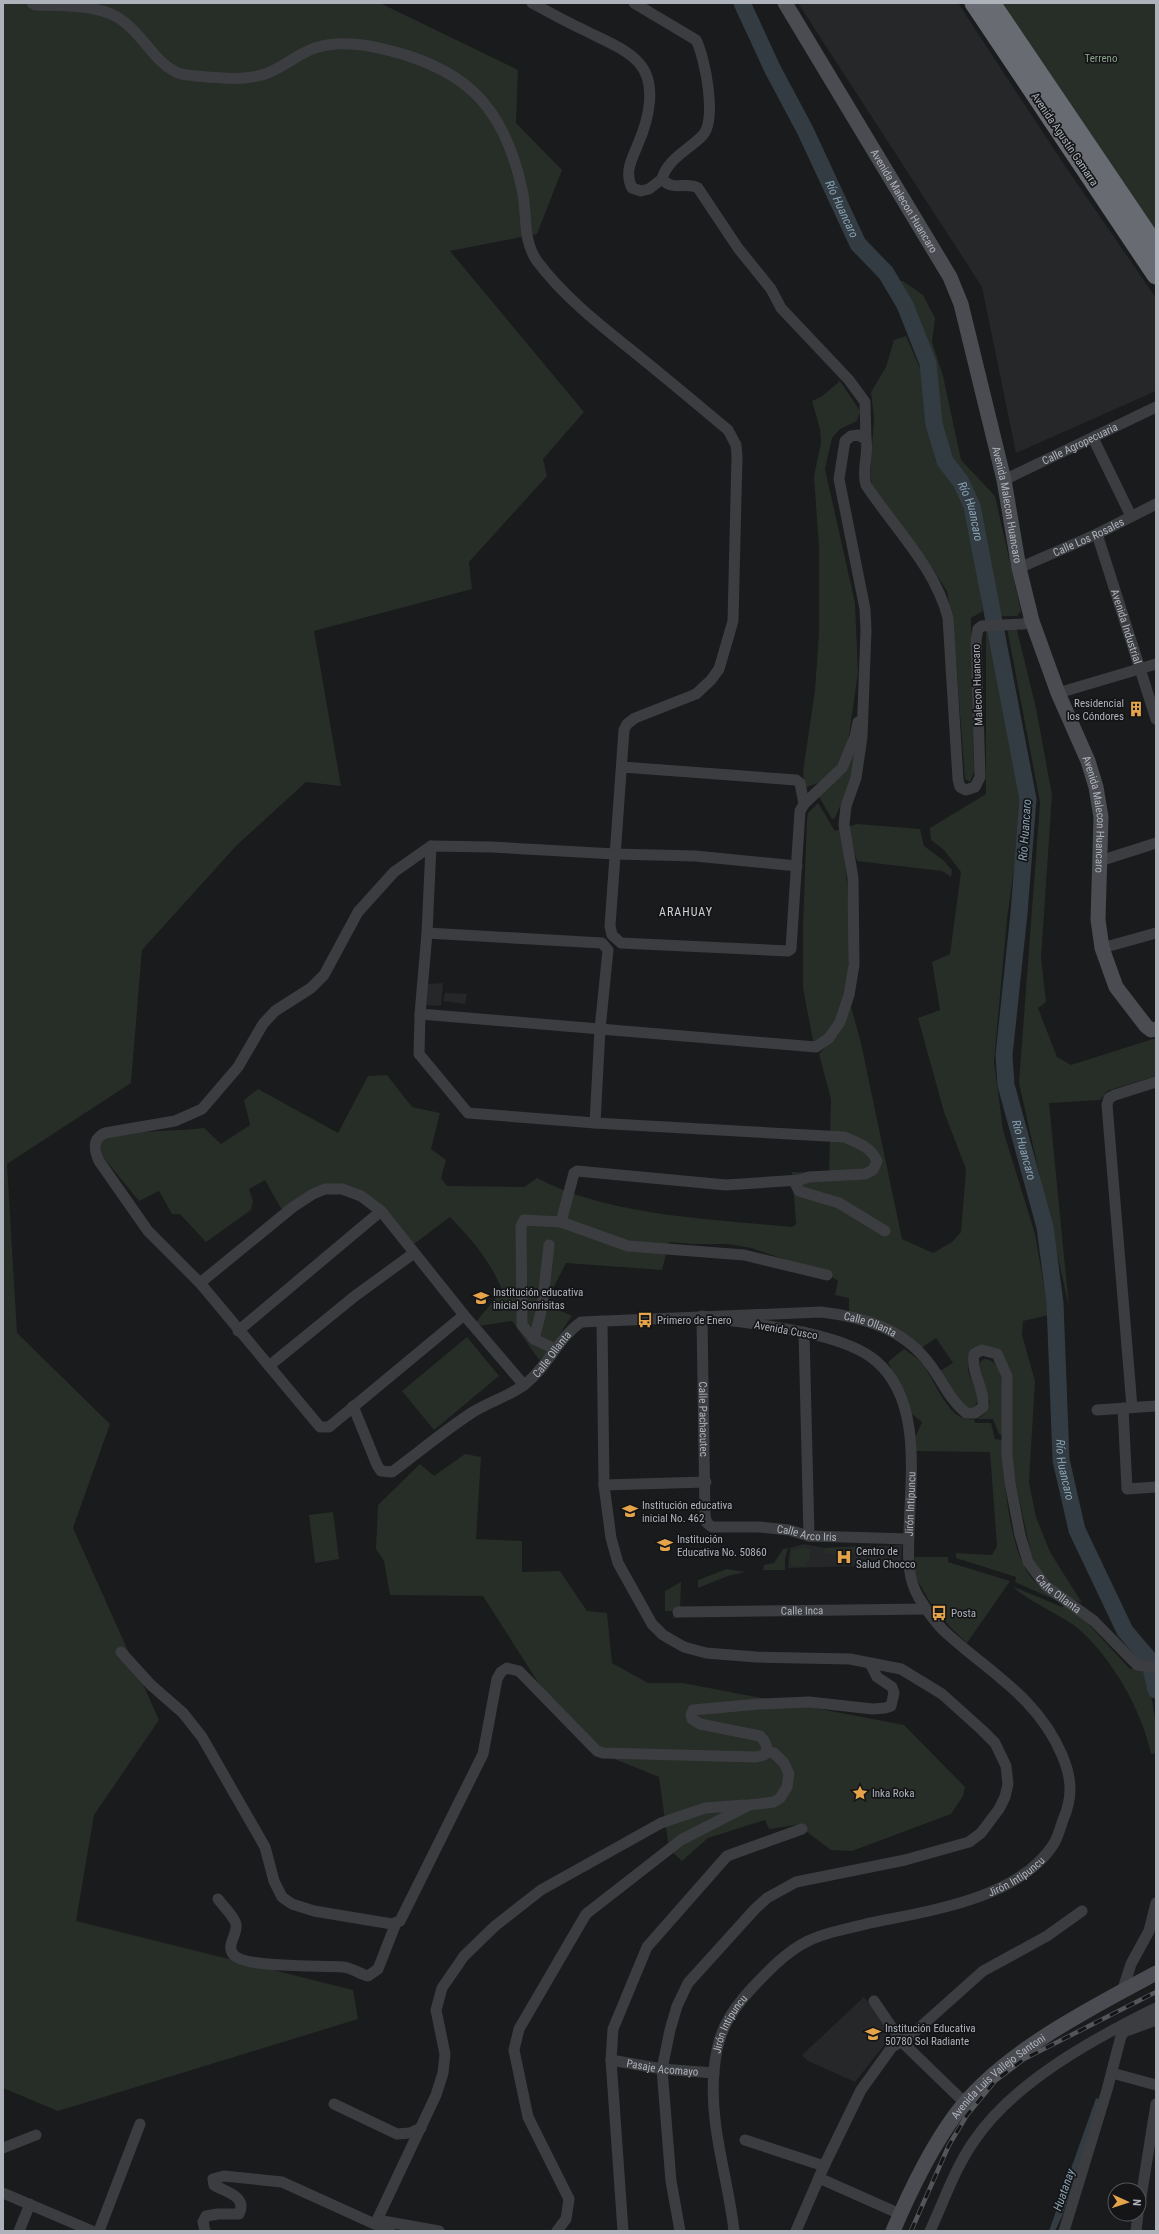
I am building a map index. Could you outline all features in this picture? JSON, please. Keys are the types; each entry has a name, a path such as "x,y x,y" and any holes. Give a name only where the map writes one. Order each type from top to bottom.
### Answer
{"highway":[{"name":"Avenida Agustín Gamarra","path":"974,3 1077,145 1156,247"},
{"name":"Avenida Agustín Gamarra","path":"991,3 1156,275"}],"street":[{"path":"32,3 35,5 99,10 116,16 134,29 161,60 174,72 196,76 236,78 264,74 314,49 342,42 373,46 422,59 452,74 483,100 499,122 512,153 523,195 530,249 539,263 595,321 728,430 736,445 737,456 734,621 719,669 696,694 635,718 627,724 624,730 610,926 612,935 621,943 788,951 791,949 793,944 800,811 814,792 836,775 845,762 855,736 863,694"},
{"path":"532,3 608,42 639,63 649,86 650,100 644,130 630,164 628,177 632,188 641,191 649,189 662,179 666,167 704,133 709,104 707,77 696,40 634,3"},
{"name":"Avenida Malecon Huancaro","path":"785,3 950,277 961,304 1004,480 1028,622 1088,761 1096,787 1101,817 1098,920 1102,948 1116,987 1154,1030"},
{"path":"662,179 671,186 692,184 698,188 738,248 771,289 781,308 793,323 849,380 865,402 866,440"},
{"name":"Calle Agropecuaria","path":"1004,480 1156,407"},
{"path":"420,1014 816,1047 835,1030 847,1004 854,965 853,878 844,825 846,806 856,778 860,760 866,651 865,609 839,479 845,441 851,436 859,435 866,440"},
{"path":"1093,438 1131,516"},
{"name":"Malecon Huancaro","path":"866,440 867,448 863,476 866,485 924,564 943,599 948,618 958,779 960,787 966,790 975,787 980,777 976,640 978,629 982,626 1028,622"},
{"name":"Calle Los Rosales","path":"1019,568 1097,534 1156,504"},
{"name":"Avenida Industrial","path":"1097,534 1156,719"},
{"path":"1058,693 1156,664"},
{"path":"622,767 796,780 800,783 804,804"},
{"path":"1100,861 1156,843"},
{"path":"464,1315 329,1427 320,1426 238,1331 200,1283 148,1231 99,1161 94,1150 96,1141 105,1132 174,1121 202,1110 238,1067 274,1011 311,988 324,975 358,912 394,872 431,846 492,847 615,854 695,856 797,866"},
{"path":"431,846 427,933 420,1014 419,1054 468,1113 595,1123 835,1136 862,1144 874,1152 877,1161 873,1170 865,1174 809,1177 800,1180 726,1185 582,1170 574,1173 561,1222"},
{"path":"427,933 602,944 608,950 600,1029 595,1123"},
{"path":"1102,948 1156,933"},
{"path":"1156,1082 1109,1098 1107,1105 1128,1408 1127,1489 1156,1487"},
{"path":"800,1180 796,1185 798,1191 839,1203 885,1231"},
{"path":"200,1283 294,1207 313,1194 325,1190 342,1188 361,1196 381,1211 464,1315 524,1385"},
{"path":"238,1331 381,1211"},
{"path":"555,1349 534,1339 522,1325 521,1226 524,1220 530,1219 561,1222 628,1246 744,1255 827,1275"},
{"path":"534,1339 542,1308 549,1245"},
{"path":"269,1366 355,1296 414,1253"},
{"name":"Calle Ollanta","path":"353,1406 377,1465 381,1471 392,1472 473,1412 524,1385 544,1367 555,1349 571,1329 581,1322 821,1312 850,1315 868,1320 890,1329 910,1341 931,1365 956,1405 966,1413 974,1413 983,1407 984,1396 972,1366 974,1354 982,1350 996,1354 1007,1376 1007,1454 1009,1475 1020,1535 1028,1562 1046,1586 1094,1621 1137,1665 1144,1667 1156,1667"},
{"name":"Avenida Cusco","path":"702,1316 804,1332 857,1348 877,1362 896,1388 906,1412"},
{"name":"Calle Pachacutec","path":"702,1316 706,1482 705,1516 707,1522"},
{"path":"602,1321 604,1485 611,1538 618,1563 652,1624 663,1636 684,1647 706,1653 802,1659 826,1658 870,1663 901,1669 942,1694 982,1730 995,1744 1006,1766 1008,1784 1006,1797 999,1809 981,1833 969,1842 906,1860 796,1882 767,1898 688,1983 673,2018 662,2069 671,2181 680,2231"},
{"path":"804,1332 809,1536"},
{"path":"1097,1410 1156,1406"},
{"name":"Jirón Intipuncu","path":"734,2231 715,2124 714,2073 720,2034 741,2000 770,1968 807,1941 837,1931 963,1901 1003,1888 1032,1868 1054,1844 1068,1809 1070,1773 1057,1742 1039,1714 1014,1688 942,1629 926,1610 911,1582 909,1539 912,1436 906,1412"},
{"path":"604,1485 706,1482"},
{"name":"Calle Arco Iris","path":"707,1522 712,1527 760,1527 789,1530 809,1536 909,1539"},
{"name":"Calle Inca","path":"678,1612 926,1610"},
{"path":"121,1652 151,1685 182,1713 202,1737 265,1847 269,1855 274,1881 282,1897 292,1904 314,1910 385,1924 400,1921 483,1754 497,1679 501,1672 507,1668 519,1671 597,1751 603,1753 756,1757 764,1755 766,1752 774,1753 784,1763 789,1774 787,1788 774,1802 706,1808 661,1823 541,1890 495,1926 464,1956 442,1988 436,2010 445,2054 443,2073 430,2110 377,2220"},
{"path":"766,1752 766,1743 760,1736 700,1724 692,1719 691,1714 693,1710 759,1704 810,1702 873,1709 891,1706 894,1694 892,1688 877,1677 870,1663"},
{"path":"557,2231 566,2219 569,2199 528,2117 514,2050 518,2029 586,1914 681,1840 750,1805"},
{"path":"623,2231 611,2060 613,2029 647,1947 727,1856 802,1829"},
{"path":"218,1899 236,1924 236,1930 231,1946 233,1954 238,1958 262,1964 344,1967 368,1976 378,1969 396,1923"},
{"path":"1122,1992 1131,1964 1149,1931 1156,1903"},
{"path":"796,2231 824,2166 861,2090 892,2047 909,2037 983,1971 1046,1936 1082,1911"},
{"name":"Avenida Luis Vallejo Santoni","path":"893,2231 900,2214 937,2142 965,2103 995,2072 1093,2006 1156,1973"},
{"path":"874,2001 901,2041 965,2103"},
{"path":"930,2231 963,2157 974,2139 1011,2098 1028,2083 1093,2042 1156,2008"},
{"path":"1064,2231 1112,2073 1121,2036 1137,2018"},
{"path":"1121,2036 1135,2027 1156,2020"},
{"name":"Pasaje Acomayo","path":"611,2060 662,2069 714,2073"},
{"path":"1112,2073 1156,2085"},
{"path":"334,2104 397,2134 410,2133 421,2128"},
{"path":"1143,2182 1156,2104"},
{"path":"98,2231 140,2124"},
{"path":"3,2148 36,2135"},
{"path":"745,2140 824,2166"},
{"path":"205,2231 202,2222 206,2216 218,2214 239,2214 242,2208 241,2201 236,2196 214,2185 212,2178 219,2176 282,2182 390,2231"},
{"path":"819,2178 900,2214"},
{"path":"3,2193 92,2231"},
{"path":"19,2231 30,2204"},
{"path":"361,2218 439,2231"}],"shaded area":[{"path":"798,3 958,3 1063,163 1156,298 1156,391 1016,453 982,287"},
{"path":"443,983 441,1006 426,1005 428,984"},
{"path":"445,993 467,994 465,1004 443,1001"},
{"name":"Centro de Salud Chocco","path":"804,1544 825,1548 902,1545 901,1565 788,1568 790,1548"},
{"path":"864,1997 891,2031 884,2038 885,2044 855,2082 808,2061 802,2055"}],"green space":[{"path":"3,3 380,3 518,70 516,123 562,170 537,234 450,251 584,412 543,459 547,476 469,562 472,589 314,631 341,786 306,782 236,846 142,950 131,1083 7,1164 17,1333 110,1424 73,1528 159,1720 94,1815 76,1921 353,1990 358,2019 58,2111 3,2088"},
{"name":"Terreno","path":"1002,3 1156,3 1156,241"},
{"path":"894,280 903,281 923,295 935,318 932,342 943,376 961,460 995,496 1021,611 1017,616 999,616 976,498 950,460 939,431 929,352 910,304"},
{"path":"906,336 920,368 931,440 936,461 954,483 967,507 983,611 971,618 974,772 970,782 965,779 953,621 947,591 927,560 873,489 870,475 874,418 871,392 886,367 894,340"},
{"path":"840,381 860,411 857,421 840,429 832,438 825,469 855,603 858,673 848,743 836,767 823,781 805,788 803,772 815,690 819,633 819,548 814,476 821,443 820,429 812,401 821,397"},
{"path":"991,626 1021,792 1021,817 1007,919 994,1061 1003,1130 1035,1234 1049,1315 1023,1321 1022,1335 1035,1381 1029,1482 1036,1517 1050,1552 1082,1603 1067,1597 1045,1577 1032,1559 1012,1465 1012,1382 1009,1367 995,1350 969,1355 969,1373 976,1388 978,1397 974,1407 966,1408 938,1372 953,1363 936,1338 920,1349 849,1316 849,1298 835,1295 838,1281 827,1274 751,1248 728,1244 692,1244 669,1242 662,1270 566,1263 545,1304 572,1316 546,1354 539,1360 512,1321 472,1327 502,1290 492,1269 480,1251 450,1217 414,1244 394,1221 344,1190 312,1194 282,1210 265,1180 249,1189 253,1201 251,1210 206,1242 180,1214 172,1214 159,1191 139,1201 103,1157 101,1140 112,1136 137,1132 204,1128 221,1144 250,1125 244,1100 258,1089 338,1133 368,1076 387,1075 412,1107 440,1113 431,1149 446,1160 441,1178 447,1186 524,1187 537,1178 565,1191 596,1201 628,1208 695,1218 792,1227 796,1224 792,1172 829,1173 831,1099 819,1054 836,1036 850,1003 861,1043 902,1239 933,1253 952,1242 961,1232 966,1169 944,1112 918,1018 940,1010 932,962 950,954 961,872 944,850 931,840 930,828 986,794 986,627"},
{"path":"1007,628 1017,630 1036,708 1052,795 1041,958 1046,1002 1038,1008 1057,1057 1071,1065 1156,1038 1156,1076 1107,1091 1100,1100 1049,1103 1069,1307 1019,1083 1040,802"},
{"path":"856,744 858,764 835,818 832,819 818,795 845,773"},
{"path":"818,803 835,831 841,829 847,880 849,946 847,978 841,1007 830,1031 814,1046 803,988 803,926 807,819 808,813"},
{"path":"857,824 920,829 924,846 943,860 952,870 951,877 942,871 857,861 847,827"},
{"path":"467,1337 499,1376 434,1430 402,1391"},
{"path":"904,1349 916,1357 925,1367 942,1397 956,1414 965,1419 974,1419 975,1423 991,1423 995,1439 1002,1440 1008,1509 1021,1561 1035,1581 1060,1602 1015,1582 1016,1577 956,1558 956,1553 992,1555 997,1546 990,1452 916,1451 915,1438 922,1422 908,1411 905,1395 888,1362"},
{"path":"984,1359 993,1362 1002,1378 1002,1435 999,1434 993,1419 978,1419 985,1413 990,1403 980,1368 980,1362"},
{"path":"465,1454 481,1457 476,1539 522,1541 522,1572 560,1571 587,1611 607,1613 612,1663 648,1683 683,1683 904,1725 965,1787 963,1796 951,1814 852,1851 831,1850 807,1832 803,1824 769,1829 765,1820 708,1838 682,1861 669,1849 659,1777 607,1756 543,1690 483,1596 390,1595 384,1561 376,1549 378,1505 420,1464 434,1476"},
{"path":"333,1512 339,1559 315,1563 309,1515"},
{"path":"864,1546 863,1553 825,1554 824,1548"},
{"path":"804,1547 810,1550 810,1561 806,1561 806,1566 790,1566 791,1551"},
{"path":"788,1548 785,1558 785,1570 763,1570 764,1565 774,1563 783,1549"},
{"path":"915,1557 948,1557 948,1562 1010,1581 967,1643 950,1627 933,1604 931,1604 915,1576"},
{"path":"727,1569 745,1572 728,1576 698,1588 698,1580"},
{"path":"681,1582 680,1611 678,1612 678,1618 673,1618 673,1611 665,1611 665,1591"},
{"path":"1014,1587 1062,1607 1066,1605 1083,1618 1130,1669 1147,1669 1156,1724 1156,1753 1151,1754 1147,1737 1140,1719 1123,1684 1100,1652 1088,1638 1070,1622 1017,1591"}],"water":[{"name":"Huatanay","path":"1096,2098 1101,2100 1062,2216 1055,2231 1049,2231"}],"waterway":[{"name":"Río Huancaro","path":"742,3 773,70 805,130 858,244 886,273 905,305 928,363 934,424 945,461 961,482 972,506 1028,799 1019,913 1004,1055 1006,1085 1045,1227 1055,1303 1061,1460 1077,1530 1125,1631 1149,1659 1156,1690"}],"railway":[{"path":"911,2231 949,2145 967,2115 995,2081 1024,2059 1156,1992"}],"place":[{"name":"Residencial los Cóndores","path":"1136,709"},
{"name":"Institución educativa inicial Sonrisitas","path":"481,1298"},
{"name":"Primero de Enero","path":"645,1320"},
{"name":"Institución educativa inicial No. 462","path":"630,1511"},
{"name":"Institución Educativa No. 50860","path":"665,1545"},
{"name":"Centro de Salud Chocco","path":"844,1557"},
{"name":"Posta","path":"939,1613"},
{"name":"Inka Roka","path":"860,1793"},
{"name":"Institución Educativa 50780 Sol Radiante","path":"873,2034"}],"district":[{"name":"ARAHUAY","path":"686,912"}]}
